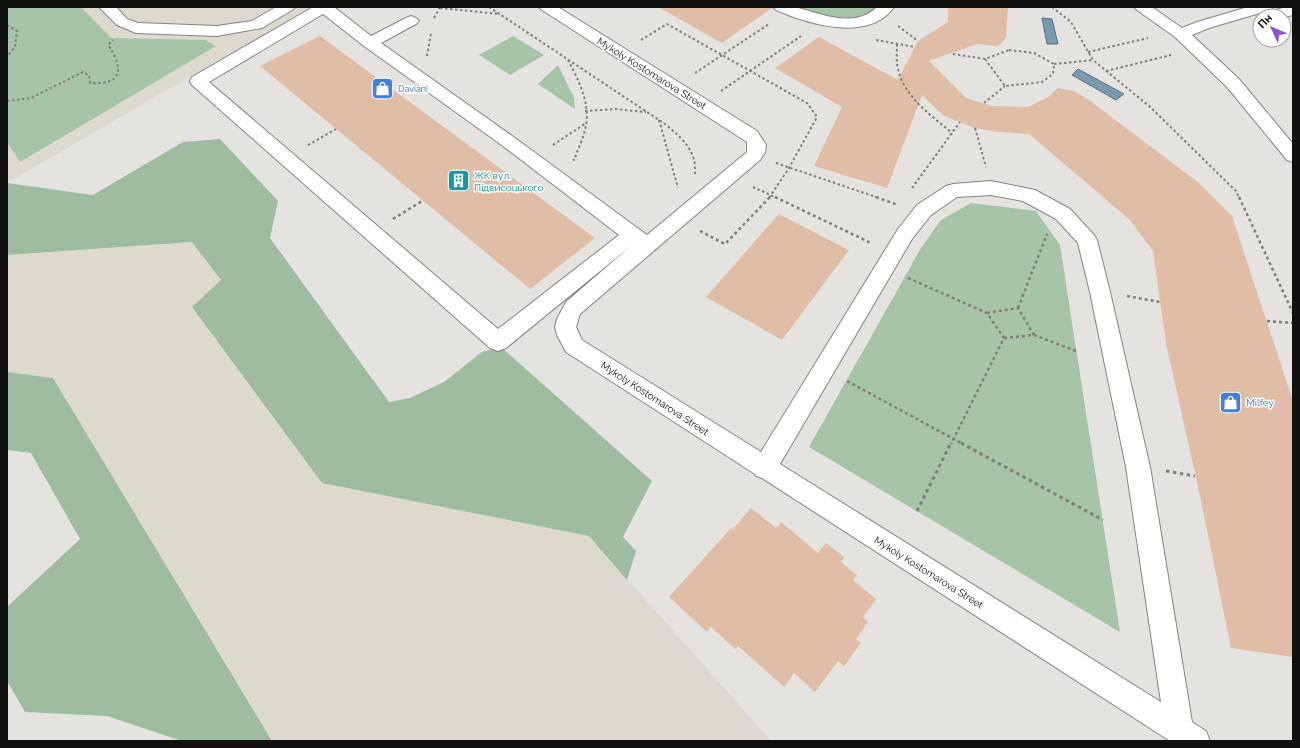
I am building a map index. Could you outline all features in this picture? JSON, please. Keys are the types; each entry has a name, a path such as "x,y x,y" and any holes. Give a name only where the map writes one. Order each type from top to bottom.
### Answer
{"street":[{"path":"106,7 122,22 136,28 217,31 239,29 256,25 287,7"},
{"path":"324,7 370,43 509,142 640,240 498,342 198,81 324,7"},
{"name":"Mykoly Kostomarova Street","path":"547,7 750,135 756,141 758,149 754,156 730,176 640,240 573,308 566,320 566,333 574,346 1187,736"},
{"path":"781,7 796,14 827,22 858,23 884,10"},
{"path":"1142,7 1181,34 1233,83 1293,156"},
{"path":"1181,34 1203,25 1265,7"},
{"path":"1181,34 1252,20"},
{"path":"370,43 411,21"},
{"path":"764,468 906,234 924,210 953,191 992,188 1028,195 1063,214 1087,240 1100,292 1138,467 1187,736"}],"path":[{"path":"489,7 649,112 683,138 695,158 696,172 693,179"},
{"path":"1052,7 1071,22 1092,60 1149,106 1236,191 1293,313"},
{"path":"434,18 440,8 501,15"},
{"path":"884,10 918,41"},
{"path":"674,87 769,23"},
{"path":"7,25 17,31 15,47 7,57"},
{"path":"7,101 24,100 43,92 71,76 83,72 89,75 90,83 99,84 110,81 118,74 120,67 114,53 108,45 130,26"},
{"path":"422,52 427,56 432,26"},
{"path":"702,104 807,32"},
{"path":"1088,52 1151,37"},
{"path":"874,39 915,47"},
{"path":"897,44 898,70 908,91 928,113 952,133"},
{"path":"953,54 985,59 1009,50 1034,53 1054,64 1092,60"},
{"path":"1106,71 1172,54 1167,50"},
{"path":"568,58 578,79 584,101 586,123 574,160 569,156"},
{"path":"985,59 1005,86"},
{"path":"984,103 1005,86 1042,82 1053,74 1054,64"},
{"path":"585,111 604,108 649,112"},
{"path":"659,119 680,195"},
{"path":"908,193 960,122"},
{"path":"554,145 586,123"},
{"path":"975,128 992,188"},
{"path":"286,157 336,129"},
{"path":"547,141 559,149"},
{"path":"754,156 899,206"},
{"path":"730,176 870,243 875,237"},
{"path":"372,232 422,201"},
{"path":"1018,308 1049,229"},
{"path":"886,268 987,313 1004,338"},
{"path":"1100,292 1160,302"},
{"path":"987,313 1018,308"},
{"path":"1018,308 1034,335"},
{"path":"1267,321 1293,323"},
{"path":"1004,338 1034,335 1076,351"},
{"path":"917,511 1004,338"},
{"path":"847,381 1102,520"}],"shaded area":[{"path":"7,7 310,7 7,183"},
{"path":"192,242 222,280 192,307 322,483 589,536 771,741 272,741 53,378 7,372 7,255"}],"green space":[{"path":"7,7 81,7 111,38 205,40 216,46 20,162 7,142"},
{"path":"794,7 875,7 874,10 854,18 827,17"},
{"path":"513,36 544,55 510,75 479,55"},
{"path":"558,65 574,98 575,109 538,84"},
{"path":"220,139 278,201 270,238 389,402 410,398 444,382 482,352 501,347 652,481 623,537 636,551 627,580 589,536 322,483 192,307 221,280 192,242 7,255 7,183 93,195 183,142"},
{"path":"971,203 1036,211 1060,245 1120,632 809,447 921,248 941,220"},
{"path":"7,372 53,378 272,741 182,741 107,716 25,712 7,681 7,607 80,539 31,453 7,450"}],"water":[{"path":"1042,18 1052,19 1058,44 1047,44"},
{"path":"1078,69 1124,94 1116,100 1072,75"}],"building":[{"path":"658,7 772,7 772,8 722,43"},
{"path":"948,7 1008,7 1006,38 998,46 977,44 929,61 966,98 992,106 1028,107 1048,97 1058,88 1074,91 1089,100 1199,183 1232,216 1293,401 1293,657 1231,648 1200,496 1166,343 1153,251 1130,220 1029,134 999,132 975,128 944,116 922,95 887,188 814,166 842,107 775,68 819,37 898,80 918,41 948,22"},
{"name":"ЖК вул. Підвисоцького","path":"320,36 595,238 530,289 260,66"},
{"path":"779,214 849,250 782,340 706,297"},
{"path":"751,508 776,528 781,522 818,553 826,543 844,557 841,562 857,575 853,580 876,599 863,617 868,622 856,639 861,643 844,666 838,661 815,692 794,673 784,687 738,646 735,649 711,627 707,632 669,597"}],"place":[{"name":"Daviani","path":"382,89"},
{"name":"ЖК вул. Підвисоцького","path":"458,181"},
{"name":"Milfey","path":"1230,402"}]}
